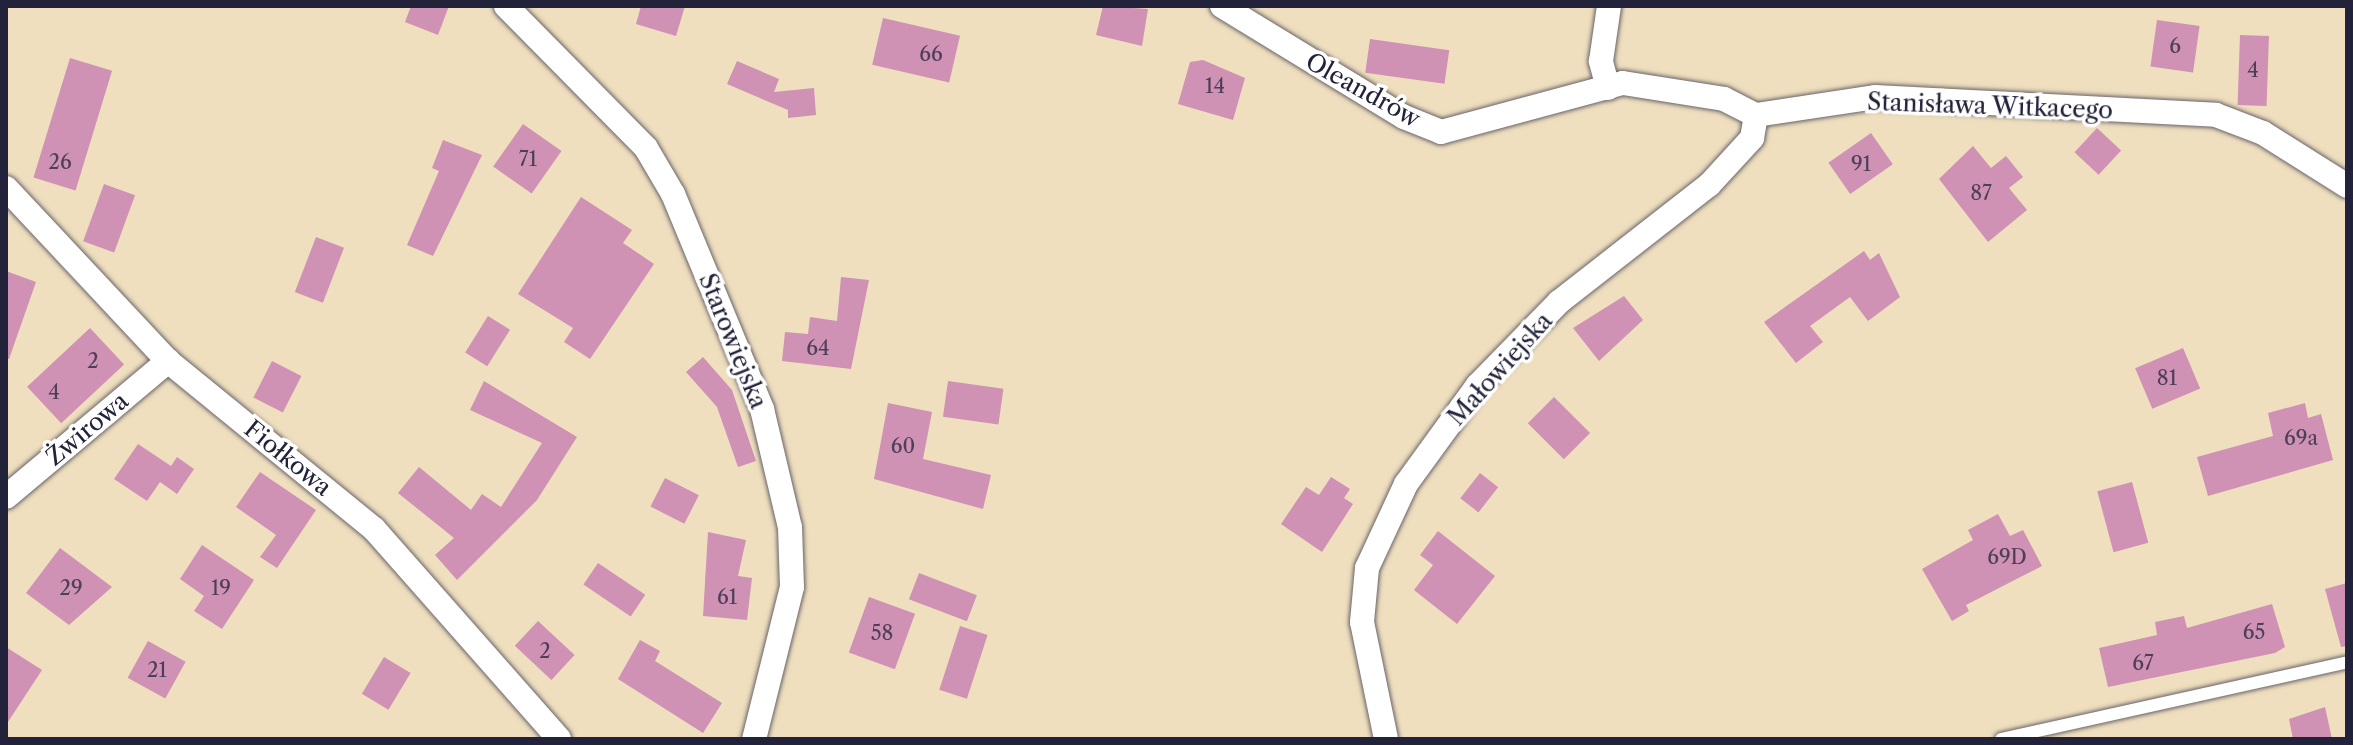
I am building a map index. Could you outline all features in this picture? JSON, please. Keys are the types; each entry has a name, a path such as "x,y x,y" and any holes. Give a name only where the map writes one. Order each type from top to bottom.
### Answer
{"street":[{"name":"Starowiejska","path":"506,6 646,148 673,194 762,409 790,527 792,587 754,739"},
{"name":"Oleandrów","path":"1222,6 1404,117 1441,132 1608,88"},
{"path":"1609,6 1601,61 1608,88 1623,83 1724,99 1756,115"},
{"name":"Stanisława Witkacego","path":"1756,115 1875,97 2216,115 2263,133 2347,186"},
{"name":"Małowiejska","path":"1386,739 1362,622 1367,568 1406,484 1478,385 1559,302 1709,185 1752,138 1756,115"},
{"name":"Fiołkowa","path":"6,188 168,361 374,529 559,739"},
{"name":"Żwirowa","path":"6,497 168,361"}],"lane":[{"path":"2001,739 2347,662"}],"building":[{"path":"411,6 449,6 438,35 405,22"},
{"path":"641,6 685,6 676,36 636,24"},
{"path":"1103,6 1148,9 1142,46 1096,35"},
{"path":"883,18 960,36 949,83 872,65"},
{"path":"2157,20 2200,26 2193,73 2150,67"},
{"path":"2240,35 2269,36 2267,106 2238,105"},
{"path":"1370,39 1449,50 1444,84 1365,73"},
{"path":"70,58 112,71 76,190 33,178"},
{"path":"1203,60 1245,78 1233,120 1178,104 1190,62"},
{"path":"737,61 779,79 774,92 814,88 816,115 788,118 788,110 727,84"},
{"path":"523,124 562,151 532,194 493,167"},
{"path":"2097,128 2121,151 2099,175 2074,152"},
{"path":"1871,133 1893,164 1850,194 1828,163"},
{"path":"443,140 482,155 433,256 407,245 439,171 432,168"},
{"path":"1973,146 1991,168 2006,156 2023,177 2009,188 2027,210 1988,242 1939,179"},
{"path":"104,184 135,195 114,253 83,241"},
{"path":"581,197 632,230 623,243 654,264 590,359 564,342 573,328 518,294"},
{"path":"316,237 344,248 323,303 295,292"},
{"path":"1864,251 1870,260 1879,253 1900,297 1868,321 1850,297 1810,326 1823,342 1796,363 1764,322"},
{"path":"6,271 36,282 9,359 6,359"},
{"path":"841,277 869,280 851,369 782,361 785,332 808,334 810,317 837,321"},
{"path":"1624,296 1643,320 1599,361 1573,328"},
{"path":"488,316 510,330 487,366 465,352"},
{"path":"90,328 124,365 61,423 27,387"},
{"path":"2183,348 2200,389 2152,409 2135,368"},
{"path":"703,357 732,390 756,461 738,467 717,407 686,372"},
{"path":"272,361 301,376 283,413 253,398"},
{"path":"484,381 577,437 537,500 457,580 435,555 454,538 398,493 419,467 471,510 482,494 501,507 542,443 470,410"},
{"path":"948,381 1003,389 998,424 943,417"},
{"path":"1554,397 1590,433 1564,459 1528,423"},
{"path":"888,403 932,412 923,459 991,475 983,509 874,479"},
{"path":"2305,403 2308,418 2321,414 2333,460 2208,496 2197,457 2273,436 2268,413"},
{"path":"138,444 171,466 177,457 194,469 177,494 160,482 147,501 114,479"},
{"path":"260,472 316,510 277,568 260,557 276,535 236,507"},
{"path":"1480,473 1498,487 1478,512 1460,498"},
{"path":"1331,477 1350,489 1344,498 1353,504 1322,552 1281,524 1306,487 1319,495"},
{"path":"665,478 699,495 684,524 650,507"},
{"path":"2132,482 2148,543 2114,552 2097,491"},
{"path":"1998,514 2010,536 2023,530 2042,566 1966,605 1969,611 1952,621 1922,569 1973,540 1968,530"},
{"path":"1438,531 1495,576 1457,624 1414,590 1433,565 1420,555"},
{"path":"708,532 746,540 738,576 752,578 747,620 703,616"},
{"path":"202,545 254,580 222,629 194,611 204,596 180,579"},
{"path":"60,548 112,587 69,625 26,593"},
{"path":"598,563 645,595 631,616 583,585"},
{"path":"919,573 977,595 967,621 909,599"},
{"path":"2347,583 2347,646 2341,647 2325,589"},
{"path":"869,597 915,614 895,669 849,652"},
{"path":"2272,604 2285,647 2275,653 2108,687 2099,648 2157,635 2155,622 2184,616 2187,628"},
{"path":"538,621 575,655 551,680 515,646"},
{"path":"960,626 988,635 967,699 939,690"},
{"path":"640,640 660,651 655,661 722,703 703,733 618,679"},
{"path":"148,641 186,662 165,699 128,678"},
{"path":"6,647 42,670 6,725"},
{"path":"384,657 411,673 388,710 362,694"},
{"path":"2325,707 2332,739 2293,739 2289,719"}]}
